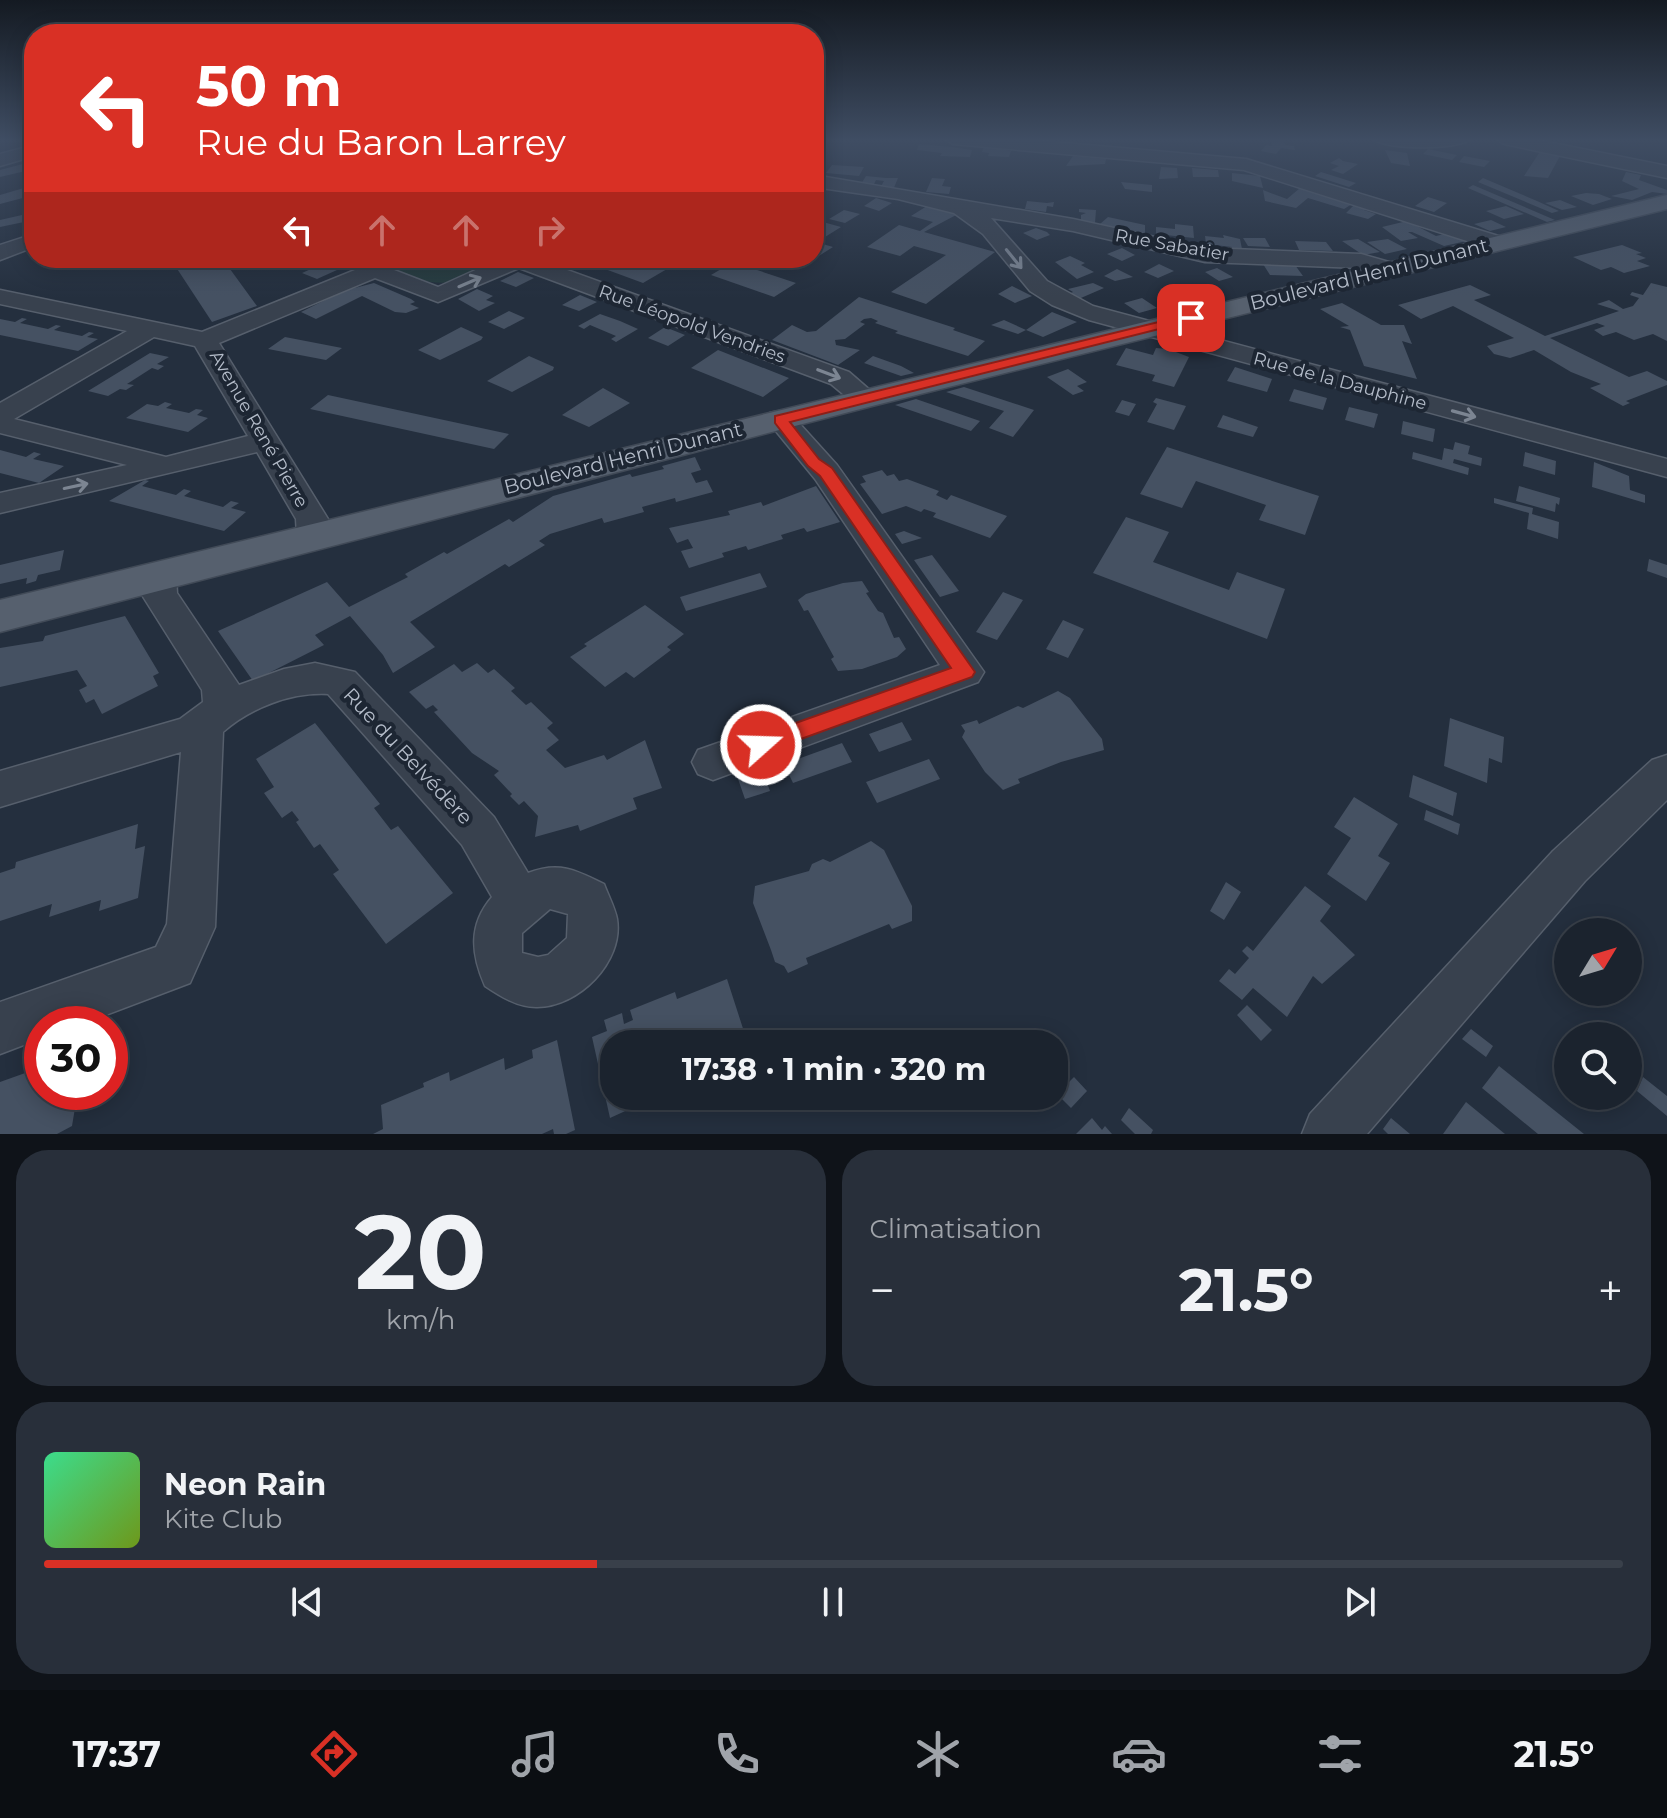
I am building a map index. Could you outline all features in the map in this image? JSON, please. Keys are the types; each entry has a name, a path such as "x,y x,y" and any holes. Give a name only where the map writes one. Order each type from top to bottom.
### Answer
{"main road":[{"name":"Boulevard Henri Dunant","path":"0,616 780,419 1667,202"}],"street":[{"name":"Rue de la Dauphine","path":"877,192 958,206 986,225 1029,278 1090,313 1667,468"},
{"path":"1333,192 1497,243"},
{"name":"Rue Sabatier","path":"958,206 1073,225 1205,255 1361,261 1388,269"},
{"path":"0,253 24,244"},
{"path":"204,340 374,268"},
{"path":"371,269 438,295 496,268"},
{"name":"Rue Léopold Vendries","path":"541,268 840,378 865,398"},
{"name":"Avenue René Pierre","path":"0,297 204,340 312,519 313,536"},
{"path":"0,415 151,328"},
{"path":"713,762 965,672 826,472 814,462 780,419"},
{"path":"0,424 167,466"},
{"path":"0,503 229,452 265,440"},
{"path":"0,1028 173,966 191,927 213,718 221,688 160,595 159,577"},
{"name":"Rue du Belvédère","path":"0,789 213,718 299,680 329,677 341,683 478,831 519,900"},
{"path":"1330,1134 1569,866 1667,773"}],"green space":[{"path":"394,268 474,270 465,277 445,283 414,277"}],"building":[{"path":"24,192 24,198 0,204 0,195"},
{"path":"1263,192 1287,199 1295,192 1316,192 1352,204 1344,209 1308,198 1296,208 1265,201"},
{"path":"1477,192 1489,192 1555,220 1547,222"},
{"path":"1502,192 1515,192 1559,211 1552,213"},
{"path":"1627,192 1667,192 1652,192 1632,200 1611,196"},
{"path":"1586,193 1612,199 1593,205 1571,196"},
{"path":"1428,197 1447,203 1434,212 1415,206"},
{"path":"876,198 892,203 879,211 864,206"},
{"path":"1560,200 1577,207 1562,210 1545,203"},
{"path":"1027,201 1054,202 1053,207 1047,206 1046,212 1025,209"},
{"path":"1357,202 1370,206 1364,210 1376,214 1368,219 1346,213"},
{"path":"927,206 958,214 924,232 995,252 926,304 891,292 946,255 914,246 900,256 867,247 899,225 920,231 933,222 911,216"},
{"path":"1506,206 1524,214 1504,219 1486,211"},
{"path":"1079,209 1096,210 1095,223 1081,222 1081,215 1086,213 1079,212"},
{"path":"844,210 860,214 845,223 829,219"},
{"path":"22,215 24,222 0,227 0,220"},
{"path":"1108,217 1145,225 1145,234 1100,224"},
{"path":"1491,220 1506,227 1490,231 1474,224"},
{"path":"1407,221 1436,236 1453,232 1471,240 1444,246 1408,232 1418,238 1401,241 1382,227"},
{"path":"824,222 841,227 825,237"},
{"path":"1175,224 1193,226 1194,238 1156,234 1156,227 1175,229"},
{"path":"1036,228 1050,235 1037,240 1023,233"},
{"path":"1223,235 1240,239 1243,254 1233,254 1232,247 1206,244 1205,236 1224,238"},
{"path":"1243,238 1265,238 1270,247 1248,246"},
{"path":"1358,239 1380,252 1363,255 1342,241"},
{"path":"1388,239 1407,249 1385,254 1367,242"},
{"path":"1295,241 1326,242 1333,251 1299,250"},
{"path":"1622,245 1642,253 1636,254 1646,258 1637,261 1650,266 1624,273 1611,267 1601,270 1573,257"},
{"path":"1122,248 1135,255 1122,261 1107,254"},
{"path":"1070,256 1085,263 1081,265 1094,272 1077,279 1055,262"},
{"path":"1159,264 1174,271 1158,278 1144,272"},
{"path":"1263,264 1295,265 1303,276 1270,275"},
{"path":"177,268 229,268 257,306 212,322"},
{"path":"313,268 337,270 317,279 302,273"},
{"path":"602,268 667,269 643,283"},
{"path":"723,268 751,268 796,283 774,297 711,275"},
{"path":"1217,268 1233,277 1219,281 1205,272"},
{"path":"1117,269 1133,277 1115,281 1104,276"},
{"path":"518,272 534,278 516,287 500,281"},
{"path":"374,283 411,299 415,302 410,304 419,308 406,313 395,312 362,296 316,319 301,312 343,291"},
{"path":"1093,283 1104,288 1074,301 1064,296 1073,292 1068,289"},
{"path":"1651,283 1667,287 1667,341 1653,334 1634,340 1616,332 1603,336 1594,330 1605,326 1597,323 1550,338 1629,377 1647,371 1667,381 1667,385 1626,401 1630,403 1623,406 1590,388 1601,384 1571,372 1534,350 1510,358 1494,354 1487,346 1514,338 1453,306 1421,319 1398,305 1470,285 1491,295 1474,300 1545,336 1619,311 1597,304 1609,300 1623,309 1633,306 1639,298 1630,295 1632,292 1643,295"},
{"path":"1181,285 1195,297 1177,302 1160,289"},
{"path":"1012,286 1032,296 1015,303 998,294"},
{"path":"477,289 493,296 486,300 495,303 479,311 458,299"},
{"path":"580,295 597,302 579,311 562,305"},
{"path":"859,297 985,341 968,356 895,333 898,331 875,323 878,321 871,318 864,319 860,322 865,324 845,339 835,340 836,345 860,350 838,365 772,340 792,325 807,332 816,331"},
{"path":"1142,298 1157,308 1139,313 1124,303"},
{"path":"1342,303 1381,325 1404,325 1412,344 1402,341 1417,379 1364,366 1350,330 1340,327 1349,326 1320,309"},
{"path":"509,311 525,318 504,329 488,322"},
{"path":"1052,312 1077,322 1043,337 1026,330"},
{"path":"600,314 638,329 616,342 611,339 616,336 590,325 584,329 578,326"},
{"path":"0,319 15,322 27,319 20,323 48,329 61,326 54,330 82,336 94,333 87,337 98,339 78,351 0,335"},
{"path":"1004,320 1026,330 1018,334 991,325"},
{"path":"461,327 483,337 440,360 418,350"},
{"path":"665,327 685,335 668,346 648,338"},
{"path":"285,337 342,348 326,360 268,349"},
{"path":"1126,348 1153,355 1156,348 1168,349 1189,357 1174,387 1152,381 1155,375 1116,365"},
{"path":"718,350 789,378 763,397 691,368"},
{"path":"150,353 169,357 157,364 164,366 158,370 152,368 127,384 134,385 126,390 120,389 108,396 88,391"},
{"path":"529,356 554,367 553,370 512,392 487,381"},
{"path":"873,356 914,373 901,376 864,363"},
{"path":"1235,367 1272,379 1267,392 1227,381"},
{"path":"1068,369 1087,382 1077,386 1084,391 1073,395 1047,377"},
{"path":"964,387 1034,410 1013,437 989,428 1004,411 946,392"},
{"path":"603,388 630,403 589,427 562,415"},
{"path":"1294,389 1327,398 1323,410 1289,401"},
{"path":"328,395 509,434 494,449 310,409"},
{"path":"1156,398 1186,406 1174,430 1147,422 1157,404 1153,402"},
{"path":"916,399 980,421 971,431 895,405"},
{"path":"1122,400 1136,404 1129,416 1115,412"},
{"path":"165,402 172,404 166,408 189,413 196,409 203,410 197,415 208,418 188,432 126,418 147,404 158,406"},
{"path":"1349,407 1378,414 1374,428 1345,420"},
{"path":"1223,415 1258,427 1253,437 1217,427"},
{"path":"1403,421 1435,429 1433,442 1401,434"},
{"path":"1455,442 1470,446 1468,454 1482,458 1481,466 1454,459 1453,463 1469,468 1468,475 1412,459 1413,452 1442,460 1444,448 1453,450"},
{"path":"1167,447 1319,496 1305,535 1259,520 1266,505 1196,481 1182,508 1140,494"},
{"path":"0,450 26,457 34,452 41,454 33,459 64,466 39,483 0,473"},
{"path":"1525,452 1556,461 1555,475 1523,466"},
{"path":"695,457 701,470 691,473 696,483 707,480 713,492 676,502 675,498 642,507 644,512 604,523 602,518 550,534 539,541 545,545 509,567 505,564 410,622 435,647 393,673 383,655 350,616 315,635 324,645 253,681 218,631 327,582 349,607 408,577 405,574 444,552 447,554 509,519 513,522 553,496 630,474 632,477 664,469 662,466"},
{"path":"1594,462 1629,476 1630,490 1645,495 1645,503 1592,487"},
{"path":"882,470 887,476 894,474 899,481 907,479 939,491 936,495 947,500 951,495 1007,516 990,538 933,517 936,513 924,509 921,512 906,506 882,514 860,484 866,482 862,476"},
{"path":"145,480 149,481 142,486 176,495 184,489 191,491 184,496 223,507 231,501 239,503 231,508 246,512 224,531 109,501"},
{"path":"816,486 840,522 807,532 804,528 781,535 783,539 748,550 746,546 722,553 724,557 689,568 681,551 693,548 688,539 677,543 669,528 730,515 728,511 761,502 763,506"},
{"path":"1519,486 1560,498 1555,512 1516,501"},
{"path":"1494,498 1533,508 1532,514 1559,522 1558,539 1527,529 1529,513 1494,503"},
{"path":"1126,517 1169,532 1153,562 1229,590 1237,572 1285,589 1267,639 1093,573"},
{"path":"904,531 922,538 902,544 895,534"},
{"path":"64,550 60,570 38,575 36,581 26,584 27,578 0,584 0,565"},
{"path":"932,555 959,591 940,597 914,560"},
{"path":"1649,559 1667,565 1667,578 1647,571"},
{"path":"760,573 767,587 686,611 680,597"},
{"path":"862,581 869,592 866,593 878,611 883,613 894,638 899,637 906,649 897,657 862,669 838,671 831,659 834,657 808,610 804,611 798,600 806,594 843,583"},
{"path":"1003,592 1023,600 997,640 976,632"},
{"path":"645,605 684,634 667,647 671,650 634,678 626,672 605,687 570,657 587,646 584,644"},
{"path":"125,616 159,673 153,676 158,686 102,714 94,699 86,703 79,690 87,686 77,670 0,687 0,648 43,641 45,636"},
{"path":"1063,620 1084,629 1068,658 1046,649"},
{"path":"477,663 488,673 494,669 515,688 511,691 526,705 531,702 553,723 547,728 559,740 546,750 565,768 604,755 607,760 645,740 662,788 633,798 637,809 580,831 578,825 535,837 538,816 524,801 519,805 510,796 512,794 494,775 499,771 472,753 434,712 438,710 433,705 426,709 409,692 454,664 462,672"},
{"path":"1058,691 1070,698 1102,739 1104,750 1018,779 1020,783 1003,790 985,772 962,737 965,731 961,725 977,720 979,724"},
{"path":"1450,718 1504,737 1502,763 1489,758 1487,783 1444,766"},
{"path":"902,722 912,740 879,752 869,734"},
{"path":"315,723 380,804 374,808 391,830 398,826 453,893 386,944 333,874 339,870 320,844 314,848 292,811 282,818 264,793 274,787 256,759"},
{"path":"842,743 852,762 793,783 784,764"},
{"path":"929,759 940,779 877,803 866,782"},
{"path":"763,772 770,791 745,799 738,779"},
{"path":"1413,775 1457,793 1453,816 1409,797"},
{"path":"1354,797 1398,824 1378,856 1390,863 1366,901 1327,874 1351,838 1334,827"},
{"path":"1426,810 1460,824 1458,835 1424,820"},
{"path":"138,824 135,849 145,846 138,898 99,911 101,900 49,917 52,904 0,921 0,873 15,868 16,862"},
{"path":"871,841 884,850 912,906 912,921 892,929 889,924 806,958 808,964 788,973 784,966 775,962 753,903 755,886 809,871 812,864 823,859 830,862"},
{"path":"1226,882 1241,892 1224,920 1210,911"},
{"path":"1305,886 1331,906 1320,921 1355,955 1322,984 1313,976 1287,1017 1253,988 1242,1000 1219,981 1229,969 1235,974 1249,958 1242,951 1247,946 1253,951"},
{"path":"727,979 743,1030 607,1030 604,1020 622,1013 624,1024 633,1020 630,1010 675,992 677,999"},
{"path":"1247,1005 1272,1030 1261,1041 1237,1015"},
{"path":"1471,1029 1493,1046 1486,1057 1462,1039"},
{"path":"600,1034 600,1073 592,1037"},
{"path":"557,1040 575,1130 566,1134 554,1134 553,1129 542,1134 373,1134 383,1129 381,1105 424,1087 423,1083 449,1072 450,1081 504,1058 505,1070 533,1058 532,1050"},
{"path":"1499,1066 1584,1134 1538,1134 1482,1088"},
{"path":"24,1073 24,1110 75,1110 72,1126 57,1134 0,1134 0,1082"},
{"path":"1074,1077 1087,1091 1071,1108 1068,1105 1068,1083"},
{"path":"1643,1077 1667,1096 1667,1116 1642,1095"},
{"path":"1466,1102 1505,1134 1443,1134"},
{"path":"1129,1108 1153,1130 1151,1134 1135,1134 1121,1120"},
{"path":"608,1110 628,1110 610,1118"},
{"path":"1092,1118 1102,1130 1105,1126 1112,1134 1076,1134"},
{"path":"1391,1118 1410,1134 1388,1134 1383,1129"}],"route":[{"path":"761,745 965,672 826,472 814,462 780,419 1191,318"}]}
